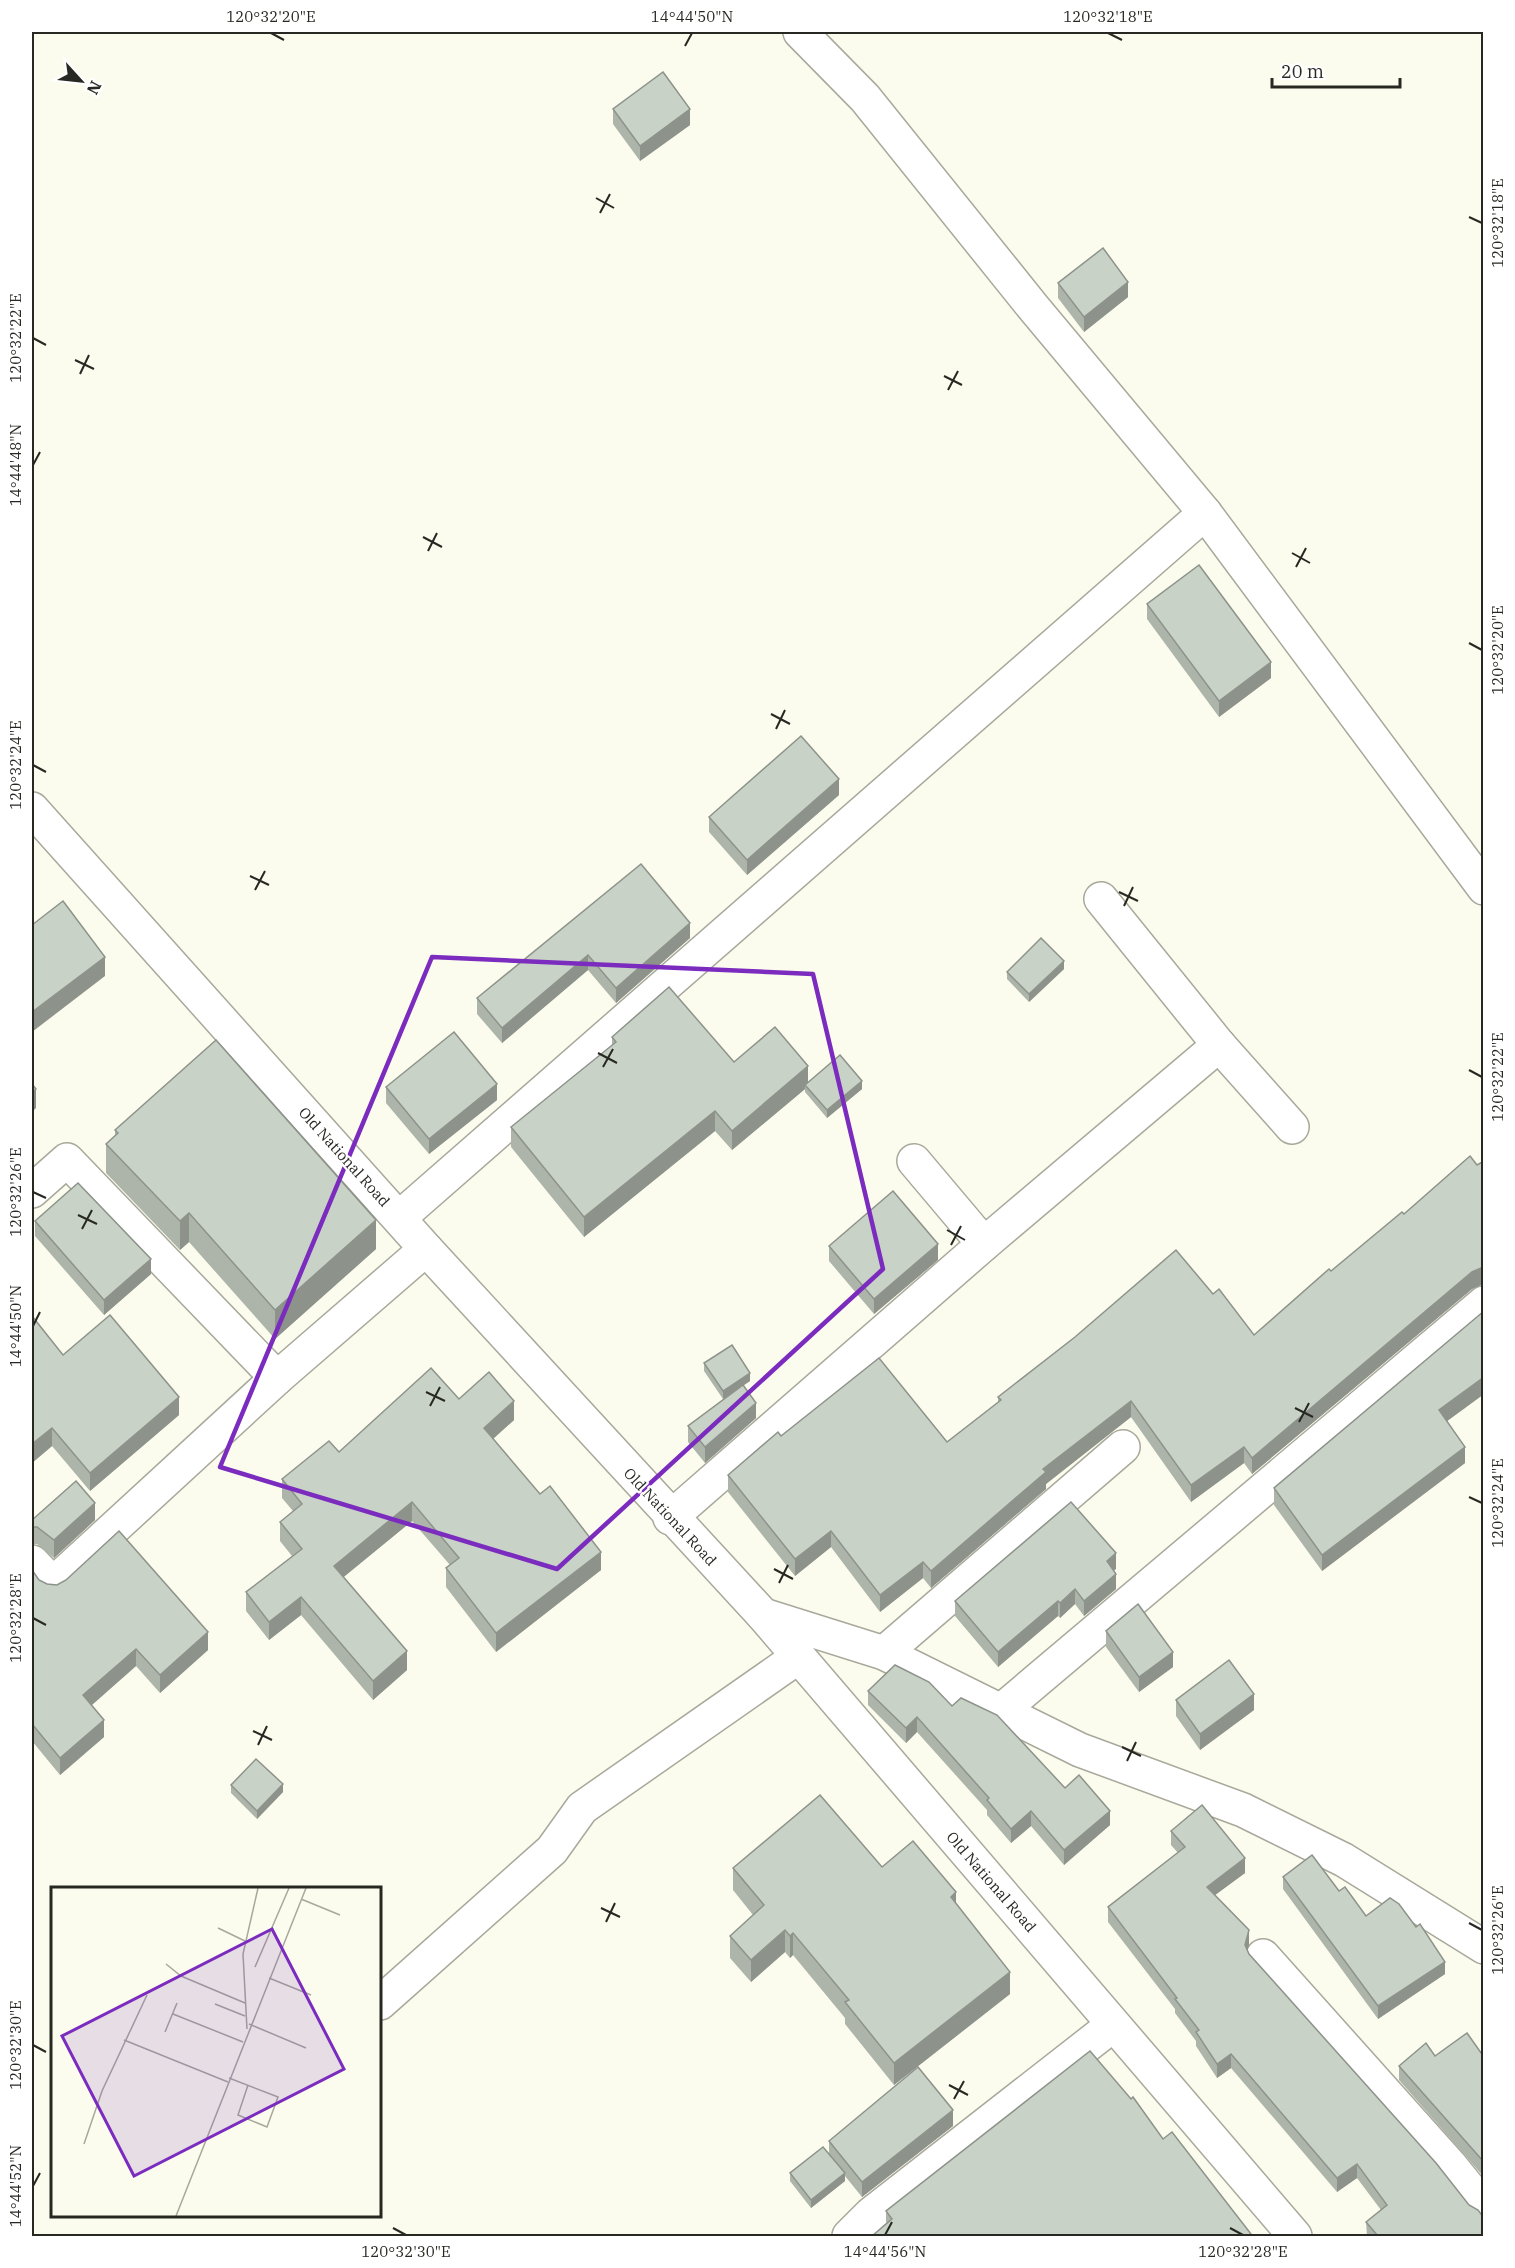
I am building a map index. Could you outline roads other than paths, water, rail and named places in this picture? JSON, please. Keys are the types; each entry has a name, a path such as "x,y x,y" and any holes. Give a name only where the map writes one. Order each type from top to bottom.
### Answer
{"street":[{"path":"800,32 865,98 1033,307 1205,513 1484,888"},
{"path":"399,1218 1205,513"},
{"name":"Old National Road","path":"32,809 426,1249 670,1518 763,1615 1295,2236"},
{"path":"1101,899 1219,1045 1292,1127"},
{"path":"670,1518 984,1244 1219,1045"},
{"path":"32,1191 67,1160 277,1378"},
{"path":"914,1161 984,1244"},
{"path":"32,1562 52,1584 277,1378 426,1249"},
{"path":"1002,1710 1484,1303"},
{"path":"884,1653 1123,1446"},
{"path":"763,1615 884,1653 1080,1750 1243,1810 1344,1860 1484,1947"},
{"path":"381,2002 552,1850 582,1808 798,1657"},
{"path":"1263,1956 1450,2165 1484,2207"},
{"path":"849,2236 871,2214 1113,2025"}]}
